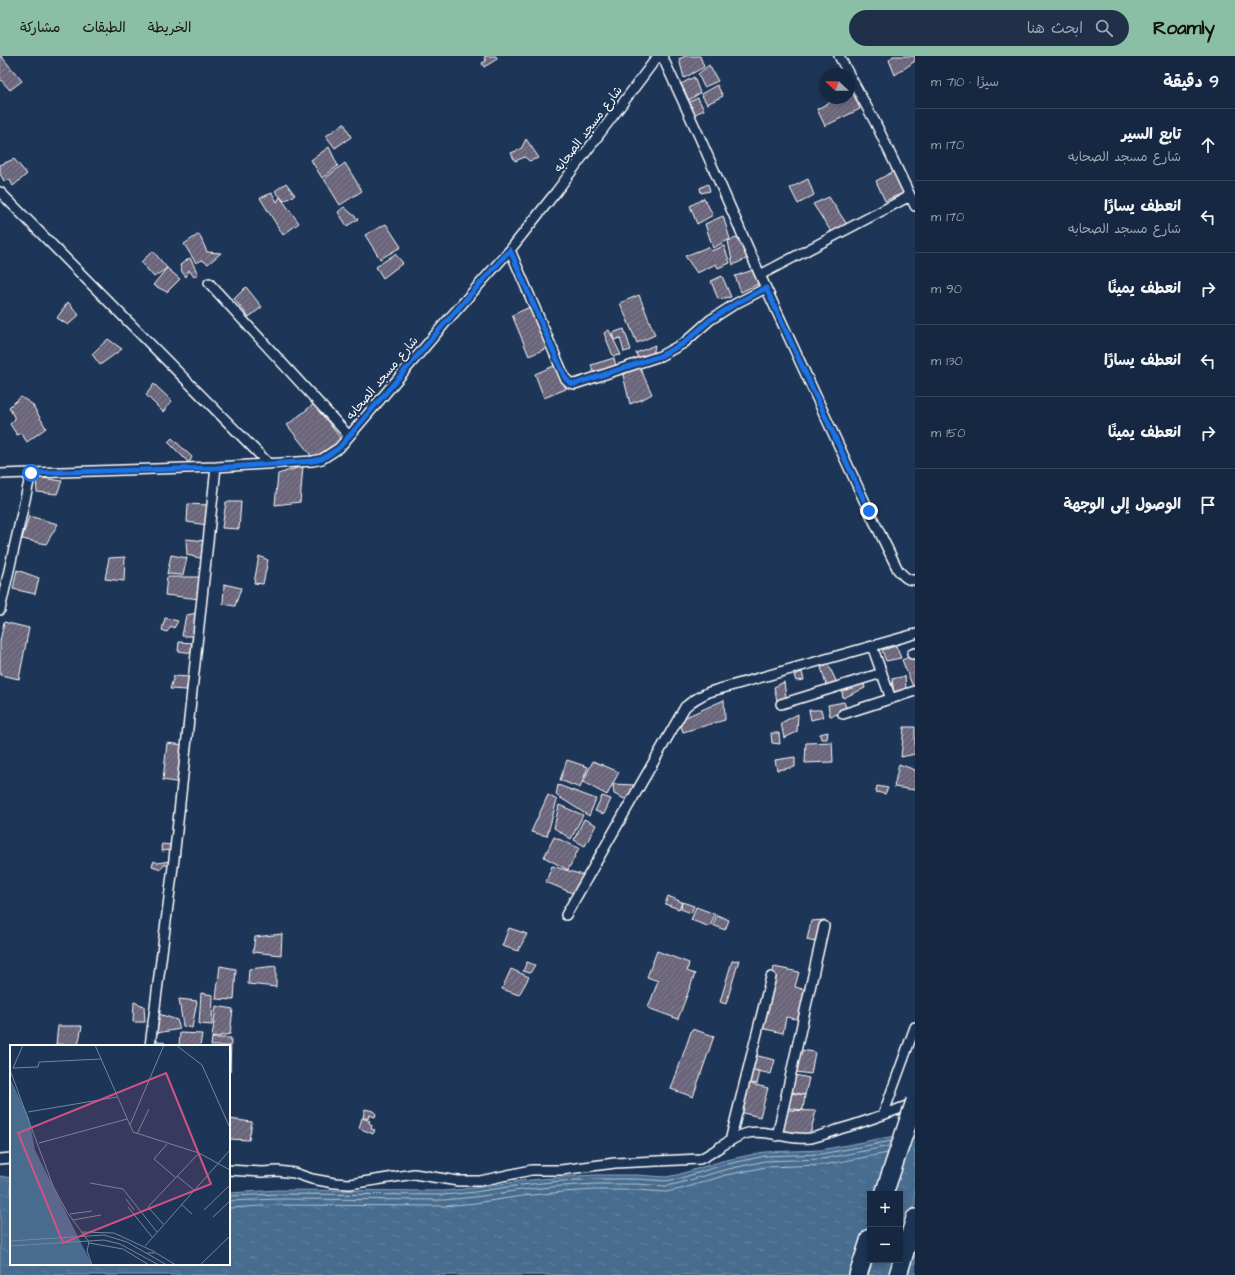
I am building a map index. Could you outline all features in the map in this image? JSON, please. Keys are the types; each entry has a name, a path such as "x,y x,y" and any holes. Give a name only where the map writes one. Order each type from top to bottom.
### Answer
{"highway":[{"path":"885,1191 915,1102"},
{"path":"898,1275 915,1218"},
{"path":"858,1275 867,1247"}],"street":[{"name":"شارع مسجد الصحابه","path":"0,474 216,468 313,461 322,459 339,448 446,322 510,250 556,192 658,56"},
{"path":"662,56 760,275 869,511 898,570 904,577 915,580"},
{"path":"839,56 875,122 915,206"},
{"path":"0,192 269,464"},
{"path":"760,275 910,196"},
{"path":"510,250 565,378 570,383 575,384 660,356 684,343 710,320 735,304 766,288"},
{"path":"209,283 349,436"},
{"path":"150,1045 174,859 216,468"},
{"path":"0,610 31,473"},
{"path":"566,915 686,708 698,696 915,634"},
{"path":"872,646 891,699"},
{"path":"781,704 882,673"},
{"path":"843,714 915,691"},
{"path":"777,1136 824,926"},
{"path":"730,1141 771,977"},
{"path":"883,1115 915,1027"},
{"path":"230,1170 294,1172 312,1179 350,1184 414,1174 458,1181 480,1181 531,1170 561,1170 615,1163 700,1159 738,1136 749,1133 812,1138 866,1122 915,1102"},
{"path":"0,1159 10,1158"}],"water":[{"path":"898,1136 915,1137 915,1275 0,1275 0,1176 10,1178 10,1265 230,1265 230,1193 278,1190 444,1191 562,1177 637,1175 665,1177 677,1175 722,1161 764,1152 821,1150 883,1138"}],"building":[{"path":"0,56 22,81 10,90 0,79"},
{"path":"496,56 497,59 484,67 482,63 486,61 484,57"},
{"path":"686,56 700,56 704,67 684,78 679,59"},
{"path":"893,56 915,56 915,61 895,75 889,60"},
{"path":"709,65 718,81 704,87 698,74"},
{"path":"694,77 700,93 689,100 681,84"},
{"path":"717,85 723,96 707,104 701,94"},
{"path":"698,98 704,110 695,114 689,102"},
{"path":"855,98 860,109 825,126 817,109 827,104 855,104"},
{"path":"344,123 351,137 335,148 326,136"},
{"path":"526,139 539,158 529,161 525,157 515,161 511,153 521,149"},
{"path":"329,147 338,166 322,178 311,160"},
{"path":"14,159 27,174 13,186 10,180 4,181 0,174 0,165"},
{"path":"345,163 362,191 340,205 324,179"},
{"path":"896,170 905,192 885,201 876,181"},
{"path":"808,179 814,195 798,204 790,188"},
{"path":"286,183 295,195 284,201 275,191"},
{"path":"708,184 710,191 701,193 700,188"},
{"path":"272,193 277,202 280,197 299,223 283,235 260,198"},
{"path":"829,197 848,226 832,233 813,204"},
{"path":"704,198 713,215 697,224 690,206"},
{"path":"344,207 358,219 347,226 338,212"},
{"path":"723,216 730,239 713,248 705,224"},
{"path":"386,224 401,247 380,259 365,235"},
{"path":"199,234 207,252 221,253 208,264 202,260 196,263 184,244"},
{"path":"743,235 750,257 733,265 728,241"},
{"path":"724,246 730,263 718,268 716,264 697,273 685,256 708,247 711,251"},
{"path":"153,251 167,268 154,277 141,262"},
{"path":"395,254 403,263 383,278 376,267"},
{"path":"190,258 198,274 194,277 189,270 186,277 182,272 180,265"},
{"path":"167,268 180,279 167,292 153,285"},
{"path":"753,270 758,284 741,292 735,276"},
{"path":"722,276 731,297 718,299 711,281"},
{"path":"246,287 262,307 249,317 234,299"},
{"path":"639,295 655,335 637,343 620,303"},
{"path":"68,302 79,315 68,325 57,318"},
{"path":"530,307 547,348 529,356 512,315"},
{"path":"624,329 631,350 624,352 620,338 614,340 612,333"},
{"path":"609,330 621,355 613,356 604,333"},
{"path":"108,339 122,349 100,365 92,354"},
{"path":"655,345 653,356 639,361 636,353"},
{"path":"614,358 616,367 594,374 591,365"},
{"path":"556,365 566,389 544,398 535,374"},
{"path":"639,366 652,394 630,404 623,375"},
{"path":"154,384 172,401 163,412 146,395"},
{"path":"21,397 32,404 46,428 27,442 21,433 17,435 10,424 15,419 9,407"},
{"path":"314,404 342,440 313,458 287,425"},
{"path":"172,438 192,457 189,463 168,442"},
{"path":"303,466 300,502 275,505 278,474"},
{"path":"36,477 62,481 57,494 37,492"},
{"path":"226,502 241,502 239,529 222,528"},
{"path":"188,504 209,505 207,525 187,522"},
{"path":"29,516 58,524 46,544 22,539"},
{"path":"186,539 206,541 204,559 187,555"},
{"path":"171,555 187,558 183,575 167,574"},
{"path":"259,556 268,560 263,584 254,583"},
{"path":"125,557 124,581 105,579 109,558"},
{"path":"17,570 39,578 35,594 13,589"},
{"path":"167,577 201,577 200,599 165,595"},
{"path":"224,584 241,588 235,606 223,604"},
{"path":"198,613 194,636 182,636 186,615"},
{"path":"165,618 178,621 174,628 171,626 167,632 162,630"},
{"path":"4,622 29,628 19,679 0,675 0,641"},
{"path":"179,642 194,643 193,653 178,651"},
{"path":"896,646 901,658 886,661 882,650"},
{"path":"914,655 915,686 913,687 902,660"},
{"path":"829,666 837,683 826,685 821,667"},
{"path":"802,672 804,680 796,681 794,675"},
{"path":"174,676 190,677 186,690 170,689"},
{"path":"905,676 906,688 894,693 892,679"},
{"path":"863,680 865,688 843,698 841,685"},
{"path":"784,682 786,697 777,701 774,687"},
{"path":"724,700 725,720 683,732 679,720"},
{"path":"844,702 848,712 830,716 828,705"},
{"path":"809,710 821,710 823,717 811,720"},
{"path":"798,714 797,732 784,738 781,723"},
{"path":"904,727 915,727 915,754 901,757"},
{"path":"828,732 827,739 821,739 820,734"},
{"path":"771,733 779,733 780,744 772,743"},
{"path":"832,742 833,762 805,763 806,743"},
{"path":"167,743 184,745 181,783 163,780"},
{"path":"795,757 795,767 777,770 775,760"},
{"path":"567,760 588,767 580,788 560,780"},
{"path":"593,761 619,772 607,795 583,782"},
{"path":"899,764 915,770 915,790 894,787"},
{"path":"613,784 634,785 627,800 614,794"},
{"path":"558,785 596,799 589,816 556,795"},
{"path":"877,786 888,788 885,794 876,792"},
{"path":"548,795 557,800 547,836 531,832"},
{"path":"602,796 611,799 604,814 595,811"},
{"path":"559,805 583,815 571,839 554,828"},
{"path":"584,819 596,825 585,846 574,840"},
{"path":"554,837 579,848 568,870 544,857"},
{"path":"162,844 171,845 170,850 162,851"},
{"path":"154,861 158,863 170,861 169,865 164,865 161,869 152,866"},
{"path":"552,866 583,875 577,895 546,882"},
{"path":"668,896 682,902 679,909 665,904"},
{"path":"682,902 694,906 691,913 681,909"},
{"path":"696,907 715,914 710,927 691,920"},
{"path":"717,915 729,920 725,930 713,925"},
{"path":"825,920 819,943 807,940 811,921"},
{"path":"509,928 527,934 518,951 502,946"},
{"path":"282,934 281,955 253,952 255,937"},
{"path":"657,951 689,963 687,971 695,974 678,1019 648,1008 658,981 647,977"},
{"path":"739,960 726,1004 720,1002 732,961"},
{"path":"527,962 535,965 530,973 523,971"},
{"path":"220,966 236,969 234,1000 216,999"},
{"path":"276,966 276,987 248,984 249,969"},
{"path":"774,967 799,972 795,987 807,990 801,1020 786,1017 783,1033 761,1028"},
{"path":"511,969 529,977 519,995 502,989"},
{"path":"201,993 213,995 212,1025 199,1024"},
{"path":"179,999 197,1001 192,1028 183,1026"},
{"path":"134,1002 144,1006 145,1022 133,1022"},
{"path":"216,1006 233,1009 230,1034 212,1038"},
{"path":"159,1014 177,1020 180,1029 157,1033"},
{"path":"58,1026 82,1026 78,1045 56,1044"},
{"path":"692,1029 714,1036 693,1097 671,1089"},
{"path":"180,1033 202,1034 200,1045 179,1045"},
{"path":"212,1038 231,1038 230,1072 230,1045 211,1045"},
{"path":"154,1040 165,1043 164,1045 152,1045"},
{"path":"800,1050 815,1052 811,1074 796,1072"},
{"path":"754,1055 775,1060 771,1074 750,1069"},
{"path":"750,1070 760,1072 757,1084 747,1082"},
{"path":"795,1075 809,1078 805,1095 791,1092"},
{"path":"747,1083 768,1088 760,1117 739,1112"},
{"path":"789,1093 805,1095 803,1110 787,1108"},
{"path":"365,1109 373,1111 376,1114 375,1117 369,1115 368,1119 363,1117"},
{"path":"784,1110 816,1111 810,1134 783,1133"},
{"path":"362,1118 370,1121 369,1123 372,1125 371,1129 375,1130 373,1134 359,1128"},
{"path":"230,1119 252,1122 249,1140 230,1139"}],"route":[{"path":"31,473 216,468 313,461 322,459 339,448 446,322 510,250 565,378 570,383 575,384 579,384 660,356 684,343 710,320 735,304 766,288 869,511"}]}
